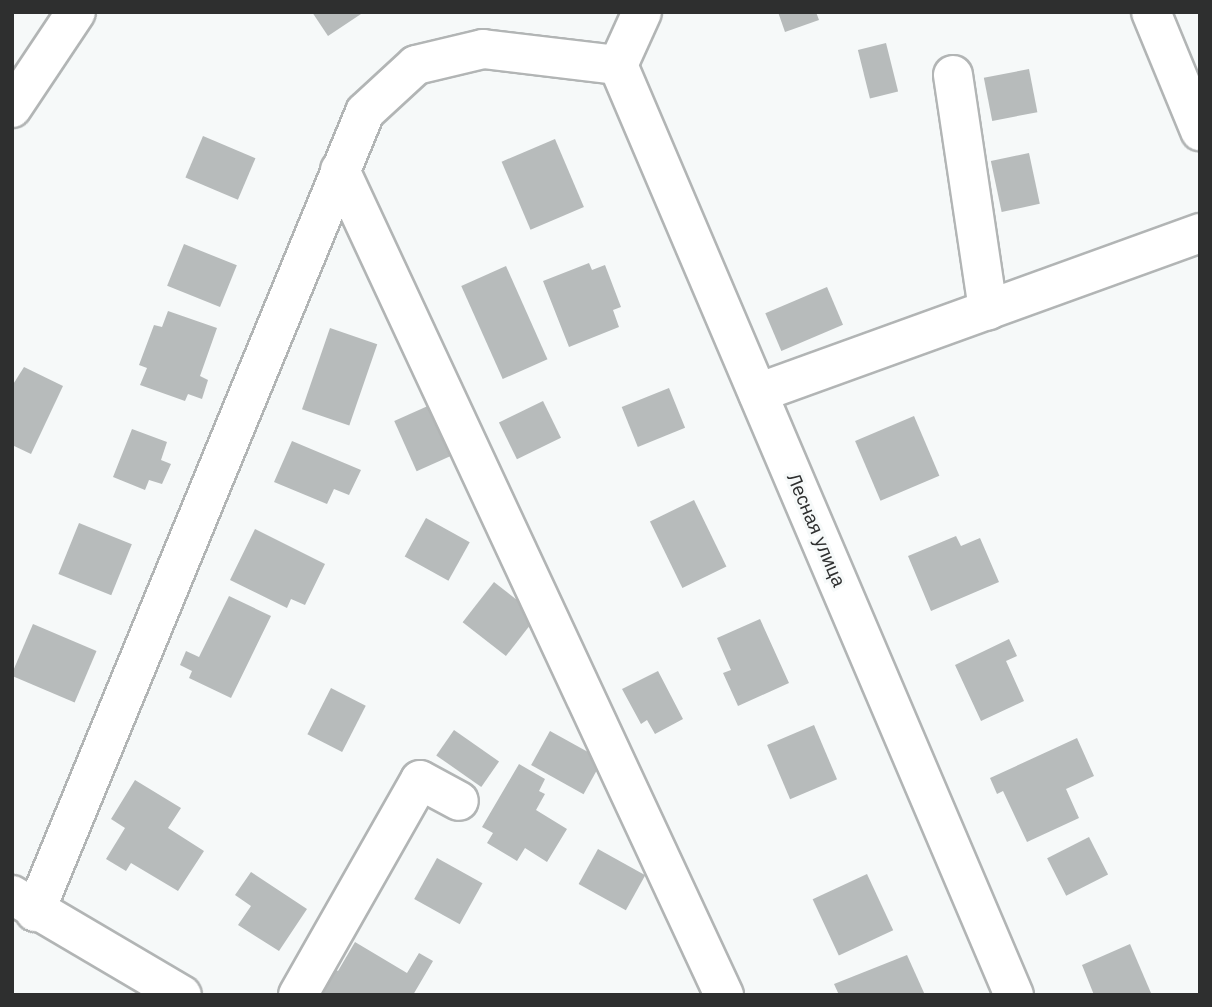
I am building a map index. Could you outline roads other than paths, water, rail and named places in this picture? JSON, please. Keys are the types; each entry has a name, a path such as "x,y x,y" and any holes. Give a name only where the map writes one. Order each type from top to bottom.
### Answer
{"street":[{"path":"12,108 76,12"},
{"path":"182,995 24,903 365,111 416,65 483,49 618,65 642,12"},
{"path":"1151,12 1200,131"},
{"name":"Лесная улица","path":"618,65 1014,995"},
{"path":"953,75 988,310"},
{"path":"340,170 724,995"},
{"path":"758,393 1200,233"},
{"path":"298,995 420,780 459,802"}]}
